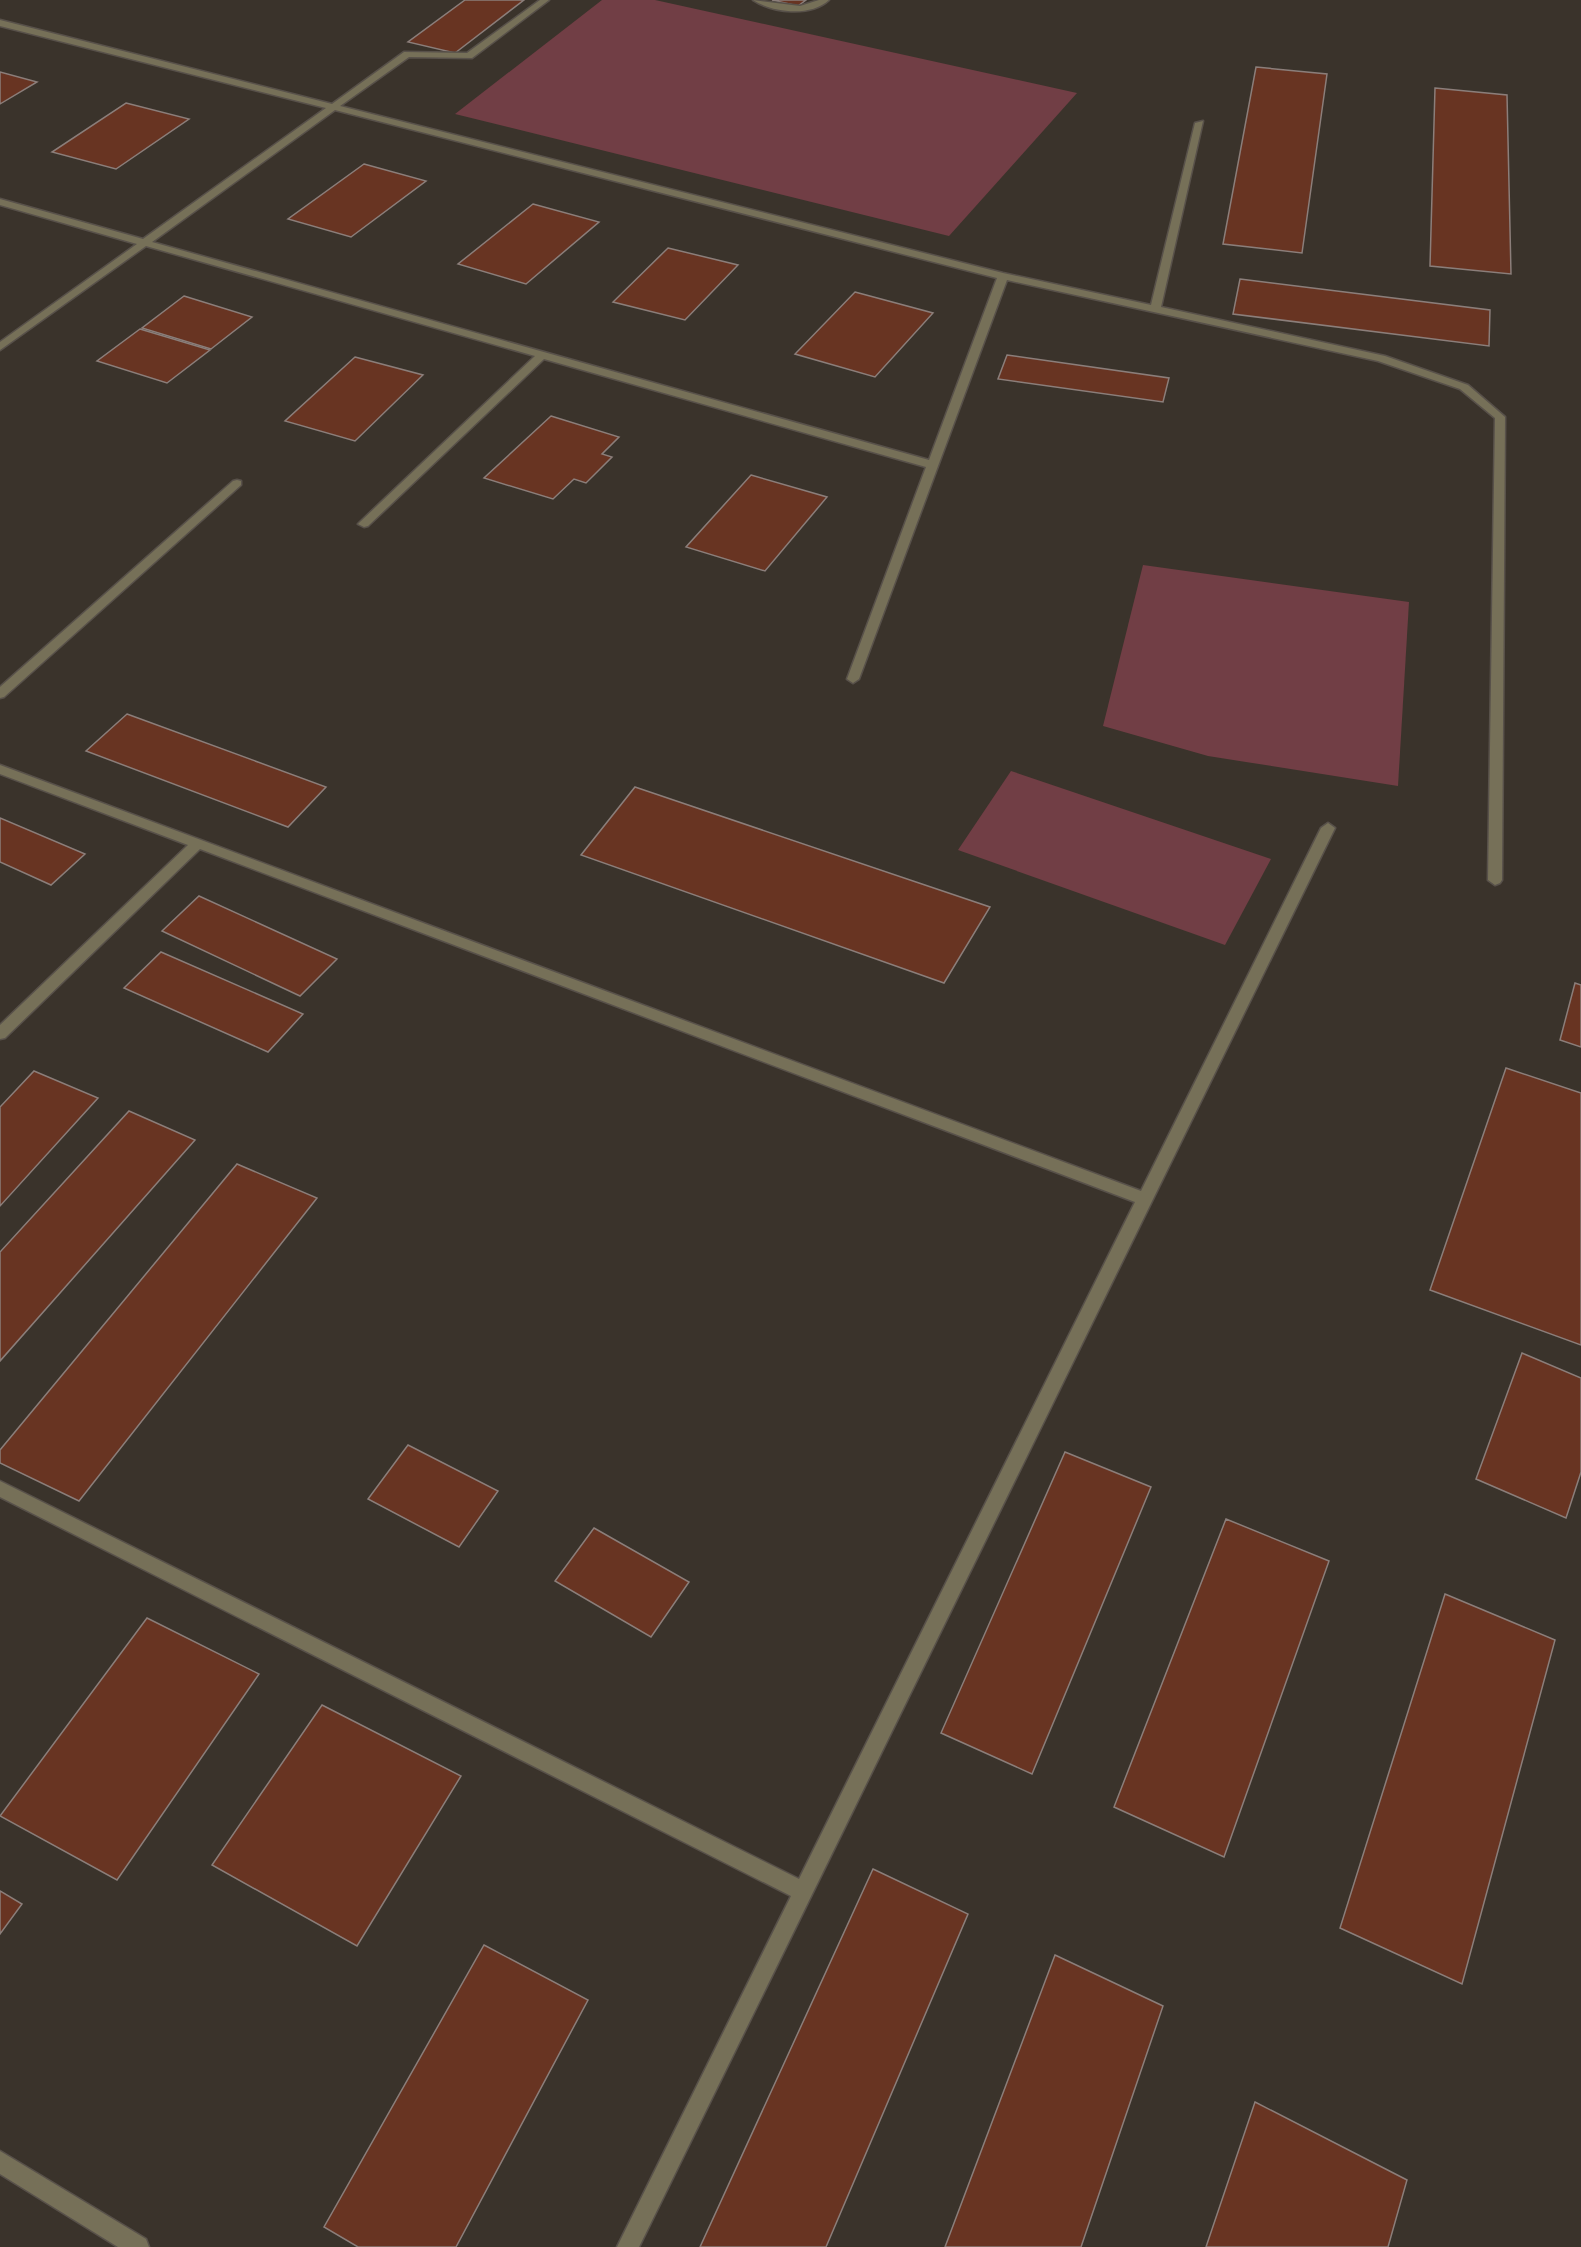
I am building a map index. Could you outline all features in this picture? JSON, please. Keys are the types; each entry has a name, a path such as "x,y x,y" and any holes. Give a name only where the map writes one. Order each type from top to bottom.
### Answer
{"lane":[{"path":"0,347 407,54 470,56 545,0"},
{"path":"757,0 792,9 815,7 825,0"},
{"path":"0,23 1003,276 1381,358 1464,387 1500,417 1495,880"},
{"path":"1155,309 1200,123"},
{"path":"0,202 933,465"},
{"path":"854,679 1003,276"},
{"path":"364,524 542,355"},
{"path":"0,694 237,483"},
{"path":"0,769 1144,1199"},
{"path":"628,2247 1328,828"},
{"path":"0,1034 198,843"},
{"path":"0,1489 802,1891"},
{"path":"0,2162 138,2247"}],"shaded area":[{"path":"602,0 655,0 1077,93 949,236 455,114"},
{"path":"1143,565 1409,602 1398,786 1208,756 1103,726"},
{"path":"1011,771 1271,859 1225,945 958,850"}],"building":[{"path":"465,0 524,0 455,53 408,42"},
{"path":"772,0 806,0 798,6"},
{"path":"1256,67 1327,74 1302,253 1223,244"},
{"path":"0,72 37,82 0,104"},
{"path":"1435,88 1507,95 1511,274 1430,266"},
{"path":"126,103 189,119 116,169 52,152"},
{"path":"364,164 426,181 351,237 288,219"},
{"path":"533,204 599,222 526,284 458,264"},
{"path":"668,248 738,265 685,320 613,302"},
{"path":"1240,279 1490,310 1489,346 1233,314"},
{"path":"855,292 933,313 875,377 795,354"},
{"path":"184,296 252,317 211,349 142,328"},
{"path":"140,329 210,350 167,383 97,361"},
{"path":"1007,355 1169,378 1163,402 998,379"},
{"path":"355,357 423,375 355,441 285,421"},
{"path":"551,416 619,437 602,454 612,457 586,483 574,479 553,499 484,478"},
{"path":"751,475 827,497 765,571 686,547"},
{"path":"127,714 326,787 288,827 86,751"},
{"path":"635,787 990,907 944,983 581,855"},
{"path":"0,818 85,854 51,885 0,862"},
{"path":"199,896 337,959 300,996 162,931"},
{"path":"161,952 303,1014 268,1052 124,988"},
{"path":"1575,983 1581,985 1581,1047 1560,1040"},
{"path":"1506,1068 1581,1093 1581,1345 1430,1290"},
{"path":"34,1071 98,1098 0,1206 0,1107"},
{"path":"129,1111 195,1140 0,1361 0,1252"},
{"path":"237,1164 317,1198 79,1501 0,1463 0,1450"},
{"path":"1522,1353 1581,1378 1581,1472 1566,1518 1476,1479"},
{"path":"408,1445 498,1491 459,1547 368,1499"},
{"path":"1065,1452 1151,1487 1032,1774 941,1733"},
{"path":"1226,1519 1329,1561 1224,1857 1114,1807"},
{"path":"594,1528 689,1582 651,1637 555,1581"},
{"path":"1445,1594 1555,1640 1462,1984 1340,1928"},
{"path":"147,1618 259,1674 117,1880 0,1816"},
{"path":"322,1705 461,1776 357,1946 212,1865"},
{"path":"873,1869 968,1914 826,2247 700,2247"},
{"path":"0,1891 22,1904 0,1934"},
{"path":"484,1945 588,2000 456,2247 358,2247 324,2227"},
{"path":"1055,1955 1163,2006 1081,2247 945,2247"},
{"path":"1255,2102 1407,2180 1388,2247 1206,2247"}]}
